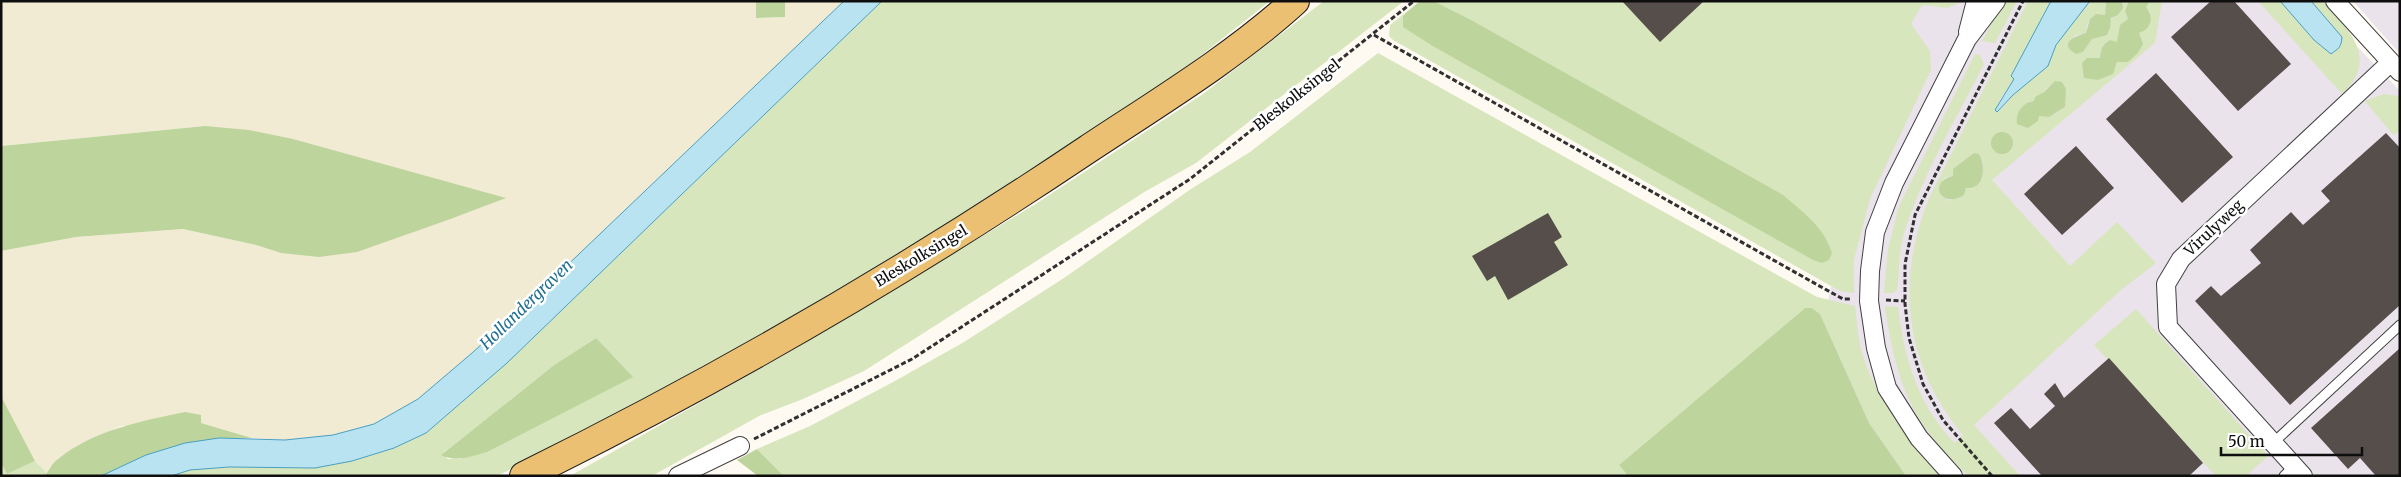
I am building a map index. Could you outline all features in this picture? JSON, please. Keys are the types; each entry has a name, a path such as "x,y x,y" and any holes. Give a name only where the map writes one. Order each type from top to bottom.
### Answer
{"main road":[{"name":"Bleskolksingel","path":"524,476 723,372 923,256 1022,194 1139,115 1293,5"}],"street":[{"path":"1967,39 1976,1"},
{"path":"1953,476 1919,438 1887,388 1876,348 1869,301 1870,271 1875,232 1894,183 1967,39 1996,1"},
{"path":"2335,1 2395,67"},
{"name":"Virulyweg","path":"2294,473 2273,443 2168,327 2166,284 2181,259 2395,67"},
{"path":"678,476 740,446"}],"lane":[{"path":"2273,443 2400,325"}],"path":[{"name":"Bleskolksingel","path":"740,446 912,359 1190,179 1414,1"},
{"path":"1992,476 1942,420 1923,384 1909,338 1905,301 1905,264 1915,215 2023,1"},
{"path":"1374,34 1844,299 1905,301"}],"shaded area":[{"path":"1,1 756,1 757,18 785,17 785,1 844,1 535,296 418,399 374,424 333,435 285,440 252,438 201,423 121,426 77,446 58,458 47,473 35,461 1,396 1,251 76,237 183,229 256,245 281,253 205,126 1,146"},
{"path":"1909,1 2313,1 2400,91 2400,476 1901,476 1811,377 1873,98"},
{"path":"2353,1 2400,1 2400,54"}],"green space":[{"path":"756,1 785,1 785,17 756,18"},
{"path":"882,1 1270,1 1161,87 1022,180 779,327 601,423 497,476 171,476 190,470 229,467 315,468 352,461 394,448 426,433 507,363","holes":["596,338 461,459 448,459 442,454 554,365"]},
{"path":"1324,1 1404,1 1196,163 1146,191 864,371 803,399 759,416 652,476 570,476 793,350 1034,205 1203,94"},
{"path":"1420,1 1964,1 1948,8 1922,5 1911,24 1930,51 1931,70 1870,199 1854,260 1854,293 1840,291 1393,40 1389,36 1390,25"},
{"path":"1420,1 1433,1 1471,20 1783,195 1812,221 1824,235 1832,253 1829,260 1822,263 1813,260 1431,45 1403,27 1403,16"},
{"path":"2003,1 2017,1 1995,43 1982,41"},
{"path":"2028,1 2051,1 2011,76 2014,79 1999,101 2000,110 2013,95 2048,66 2056,45 2090,1 2106,1 2105,15 2096,14 2088,22 2086,33 2073,36 2083,52 2092,39 2123,8 2122,1 2129,1 2125,11 2128,19 2118,43 2110,40 2102,47 2100,58 2087,58 2098,80 2113,74 2117,62 2128,62 2138,53 2139,33 2150,25 2150,12 2146,7 2150,1 2162,1 2155,43 1992,180 2070,266 2117,222 2156,263 2121,290 1974,425 2020,476 1968,476 1926,429 1909,400 1898,370 1890,339 1885,306 1898,307 1904,344 1922,397 1942,429 1955,443 1963,435 1943,408 1928,380 1917,351 1911,320 1912,259 1919,227 1930,196","holes":["2050,85 2065,99 2065,107 2055,114 2038,116 2029,101 2034,101","1965,161 1983,161 1983,176 1950,201 1944,198 1939,190 1944,178 1953,176"]},
{"path":"2106,1 2122,1 2123,8 2118,15 2111,18 2107,35 2092,39 2083,52 2076,54 2068,46 2068,43 2073,38 2086,33 2090,19 2096,14 2105,15"},
{"path":"2129,1 2150,1 2146,7 2151,19 2147,29 2139,33 2143,44 2138,53 2128,62 2117,62 2113,74 2098,80 2084,78 2082,63 2087,58 2100,58 2102,47 2110,40 2117,42 2120,25 2128,19 2125,11"},
{"path":"2258,1 2280,1 2314,40 2331,54 2342,37 2311,1 2323,1 2333,12 2350,34 2360,57 2359,69 2353,81 2342,94"},
{"path":"1378,53 1817,297 1855,306 1861,350 1877,389 1895,420 1940,476 1906,476 1869,423 1820,314 1812,308 1805,308 1619,465 1628,476 784,476 757,449 810,426 964,342 1064,278 1191,189 1250,152"},
{"path":"1975,54 1980,55 1984,64 1929,171 1910,215 1901,243 1897,290 1893,293 1884,293 1888,249 1899,206"},
{"path":"2055,81 2062,82 2066,89 2065,107 2049,117 2039,116 2038,121 2028,128 2017,124 2017,116 2020,109 2034,101 2035,97 2044,92"},
{"path":"2384,94 2400,96 2400,131 2393,135 2365,101"},
{"path":"205,126 249,130 293,139 506,198 357,252 319,257 281,253 256,245 183,229 76,237 1,251 1,146"},
{"path":"2002,132 2010,135 2013,143 2010,151 2002,154 1994,151 1991,143 1994,135"},
{"path":"1974,153 1979,154 1983,165 1980,181 1972,188 1966,188 1964,195 1956,199 1944,197 1939,189 1941,184 1945,179 1953,176 1953,169"},
{"path":"1805,308 1812,308 1820,314 1869,423 1906,476 1628,476 1619,465"},
{"path":"2136,309 2268,456 2246,476 2216,476 2094,345"},
{"path":"596,338 633,377 487,452 458,459 441,455 554,365"},
{"path":"1,396 35,461 7,474 1,463"},
{"path":"185,412 201,415 201,423 252,438 219,438 185,444 146,455 101,476 45,476 57,460 88,440 135,423"},
{"path":"757,449 784,476 758,476 737,460"},
{"path":"35,461 47,473 45,476 1,476 1,463 7,474"}],"water":[{"path":"844,1 882,1 507,363 426,433 394,448 352,461 315,468 229,467 190,470 171,476 101,476 146,455 185,443 219,438 285,440 333,435 374,424 418,399 535,296"},
{"path":"2051,1 2090,1 2056,45 2048,66 2013,95 1997,112 1995,110 2014,79 2011,76"},
{"path":"2280,1 2311,1 2342,37 2339,47 2331,54 2314,40"}],"building":[{"path":"1622,1 1704,1 1660,42"},
{"path":"2211,1 2234,1 2291,64 2238,111 2171,37"},
{"path":"2156,73 2233,157 2182,203 2106,119"},
{"path":"2386,133 2400,148 2400,305 2290,405 2195,301 2211,286 2221,296 2261,263 2250,250 2291,212 2303,225 2330,201 2321,191"},
{"path":"2076,146 2114,188 2062,235 2024,194"},
{"path":"1548,213 1562,237 1554,242 1568,265 1508,300 1495,276 1487,281 1472,256"},
{"path":"2400,348 2400,476 2376,476 2360,458 2348,469 2311,428"},
{"path":"2109,358 2203,463 2189,476 2042,476 1994,423 2011,408 2030,429 2055,406 2044,394 2055,383 2064,398"}],"water label":[{"name":"Hollandergraven","path":"526,304"}]}
